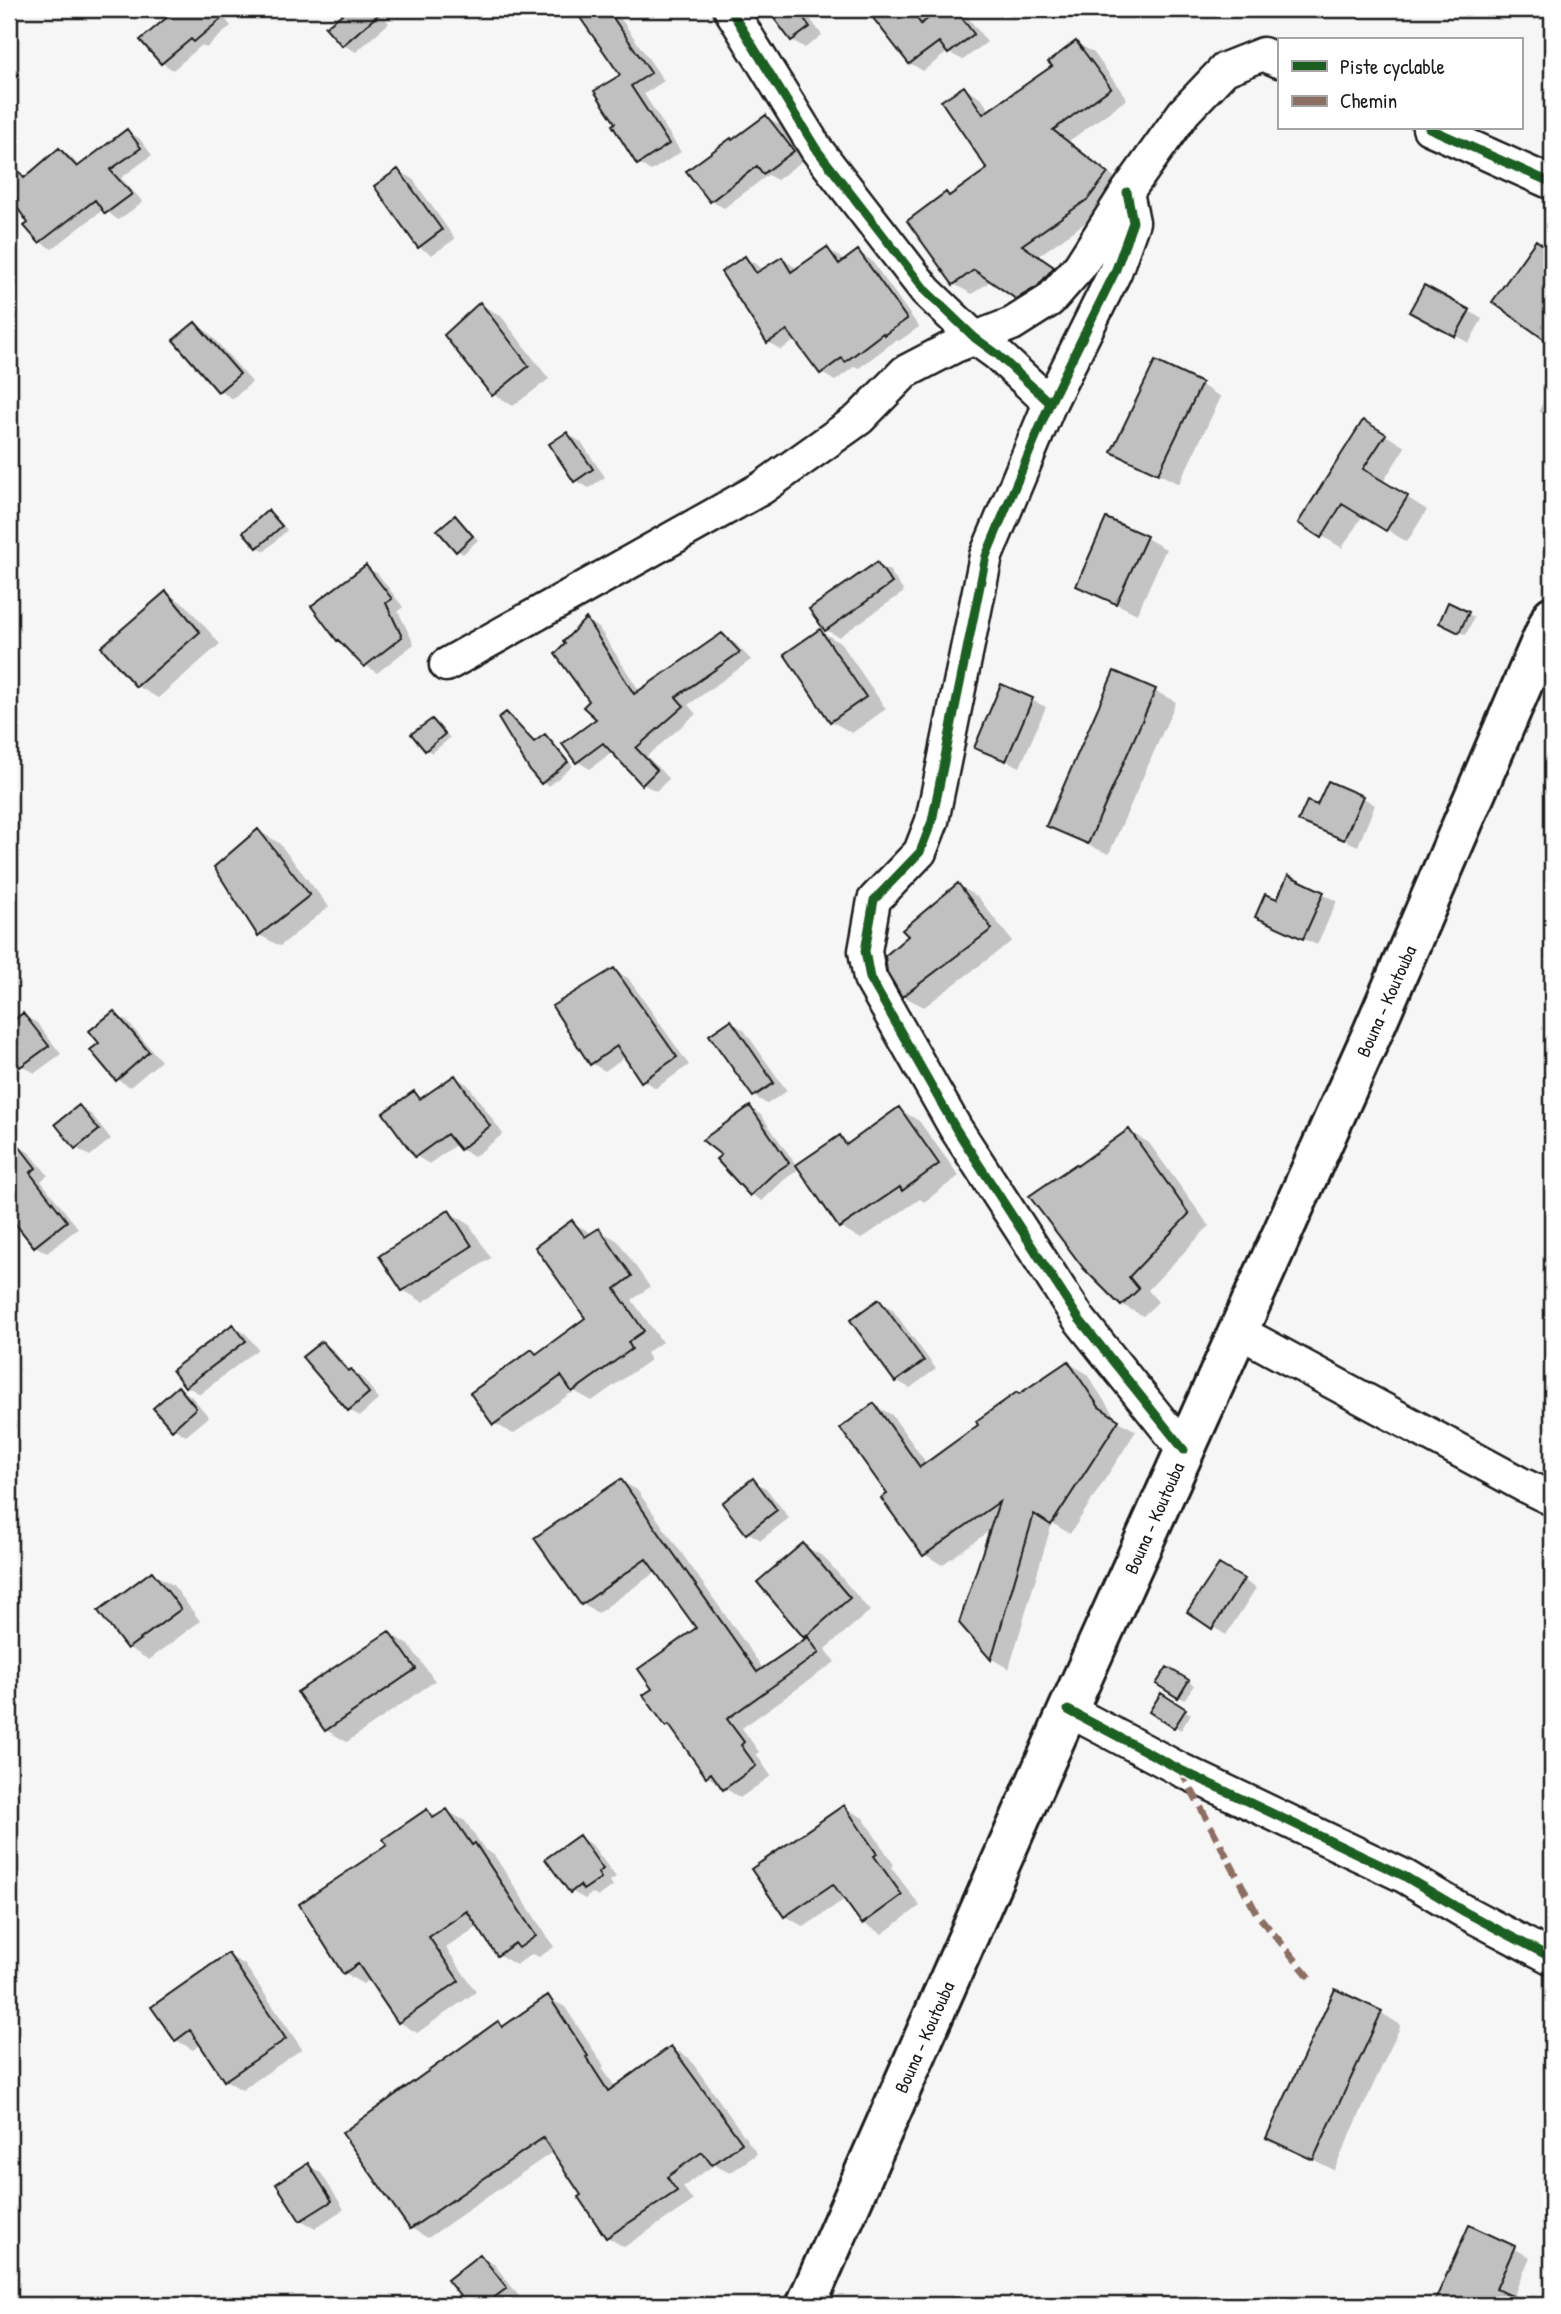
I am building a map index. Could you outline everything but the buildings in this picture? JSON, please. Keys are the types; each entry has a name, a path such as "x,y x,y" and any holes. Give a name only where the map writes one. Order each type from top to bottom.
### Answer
{"main road":[{"name":"Bouna - Koutouba","path":"806,2305 1068,1710 1371,1037 1552,616"}],"street":[{"path":"730,9 817,150 926,291 975,338 997,354 1051,403"},
{"path":"446,665 762,488 859,419 905,372 955,345 1012,324 1050,300 1080,266 1127,192 1184,112 1225,69 1263,54 1278,61"},
{"path":"1433,130 1552,183"},
{"path":"1127,192 1132,222 1115,272 1051,403 986,556 932,821 920,852 874,900 865,951 870,978 957,1129 1079,1319 1184,1450"},
{"path":"1238,1331 1552,1499"},
{"path":"1068,1710 1139,1749 1404,1877 1552,1958"}],"marked path":[{"path":"1181,1770 1257,1914 1312,1980"}],"cycle path":[{"path":"730,9 817,150 926,291 1050,403"},
{"path":"1433,130 1552,183"},
{"path":"1127,192 1133,222 1115,272 1050,403 986,556 932,821 920,852 874,900 865,951 870,978 956,1129 1079,1319 1184,1450"},
{"path":"1068,1710 1181,1770 1404,1876 1552,1958"}]}
